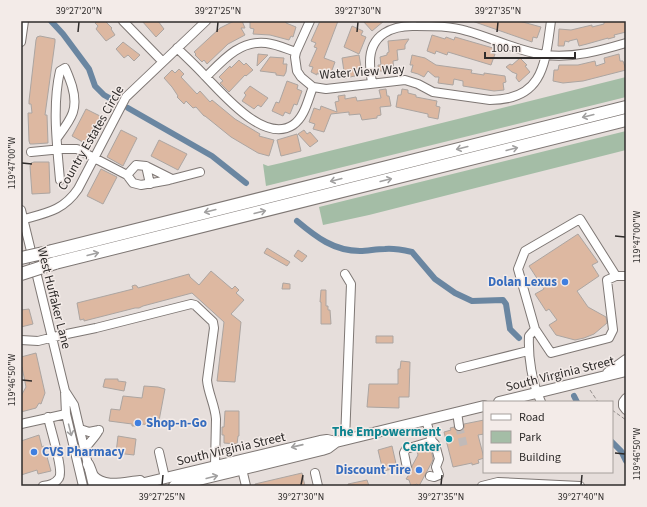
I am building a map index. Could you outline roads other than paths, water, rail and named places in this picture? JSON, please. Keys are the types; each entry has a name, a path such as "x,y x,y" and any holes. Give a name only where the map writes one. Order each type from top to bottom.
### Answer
{"highway":[{"path":"21,258 626,107"},
{"path":"21,274 55,263 626,120"}],"main road":[{"path":"603,377 626,360"},
{"name":"South Virginia Street","path":"507,401 539,397 626,371"},
{"name":"South Virginia Street","path":"174,486 322,450 340,441 483,406"},
{"name":"South Virginia Street","path":"132,486 320,441 340,441"},
{"path":"88,464 93,475 104,483 110,484 162,479"}],"street":[{"path":"21,42 24,21"},
{"path":"123,21 162,62"},
{"name":"Water View Way","path":"310,21 295,57 297,70 304,81 313,87 326,89 405,80 418,84 433,92 490,100 506,99 522,93 535,82 542,70 546,55 551,21"},
{"name":"Country Estates Circle","path":"22,220 49,213 68,201 78,189 126,97 203,22"},
{"path":"372,83 370,61 373,47 376,41 386,32 400,26 435,26 456,28 531,52 546,55 577,56 626,43"},
{"path":"206,77 230,54 244,46 267,43 296,52"},
{"path":"177,48 243,113 261,124 274,129 288,127 298,120 304,110 313,87"},
{"path":"57,138 68,122 76,104 75,95 65,68 60,71 58,83 57,138 60,180"},
{"path":"31,152 58,149 77,149 127,175 133,183 141,185 200,172"},
{"path":"127,175 136,165 146,166 172,179"},
{"path":"146,166 150,184"},
{"name":"West Huffaker Lane","path":"21,210 22,220 65,391 66,414 83,486"},
{"path":"616,276 580,219 525,251 518,269 535,329 551,353 610,338 613,330 607,280 616,276 626,276"},
{"path":"340,441 351,284 345,274"},
{"path":"21,340 34,342 191,304 194,305 212,322 214,328 207,387 216,418 215,465"},
{"path":"535,329 529,336 528,351 539,397"},
{"path":"460,368 528,351"},
{"name":"West Huffaker Lane","path":"65,391 74,405 93,486"},
{"path":"626,398 623,402 623,406 626,410"},
{"path":"457,412 459,426"},
{"path":"21,424 66,414"},
{"path":"42,486 53,484 58,480 61,470 48,417"},
{"path":"426,420 439,459 436,466 439,475 434,477 430,476"},
{"path":"80,428 89,432 98,430 94,439 88,443 85,449"},
{"path":"407,468 404,453 406,449 432,441"},
{"path":"158,452 162,479"},
{"path":"242,469 246,486"},
{"path":"315,473 318,486"},
{"path":"482,486 498,482 580,486"}],"waterway":[{"path":"51,21 63,34 89,69 95,86 104,95 113,100"},
{"path":"128,108 212,156 246,183"},
{"path":"297,221 318,238 342,249 360,251 392,249 412,252 435,279 455,293 472,301 503,300 506,304 510,329 519,338"},
{"path":"574,396 576,401"},
{"path":"613,443 621,451 626,461"}],"tunnel":[{"path":"459,426 464,447"}],"place":[{"name":"Dolan Lexus","path":"565,282"},
{"name":"Shop-n-Go","path":"138,423"},
{"name":"The Empowerment Center","path":"449,439"},
{"name":"CVS Pharmacy","path":"34,452"},
{"name":"Discount Tire","path":"419,470"}]}
